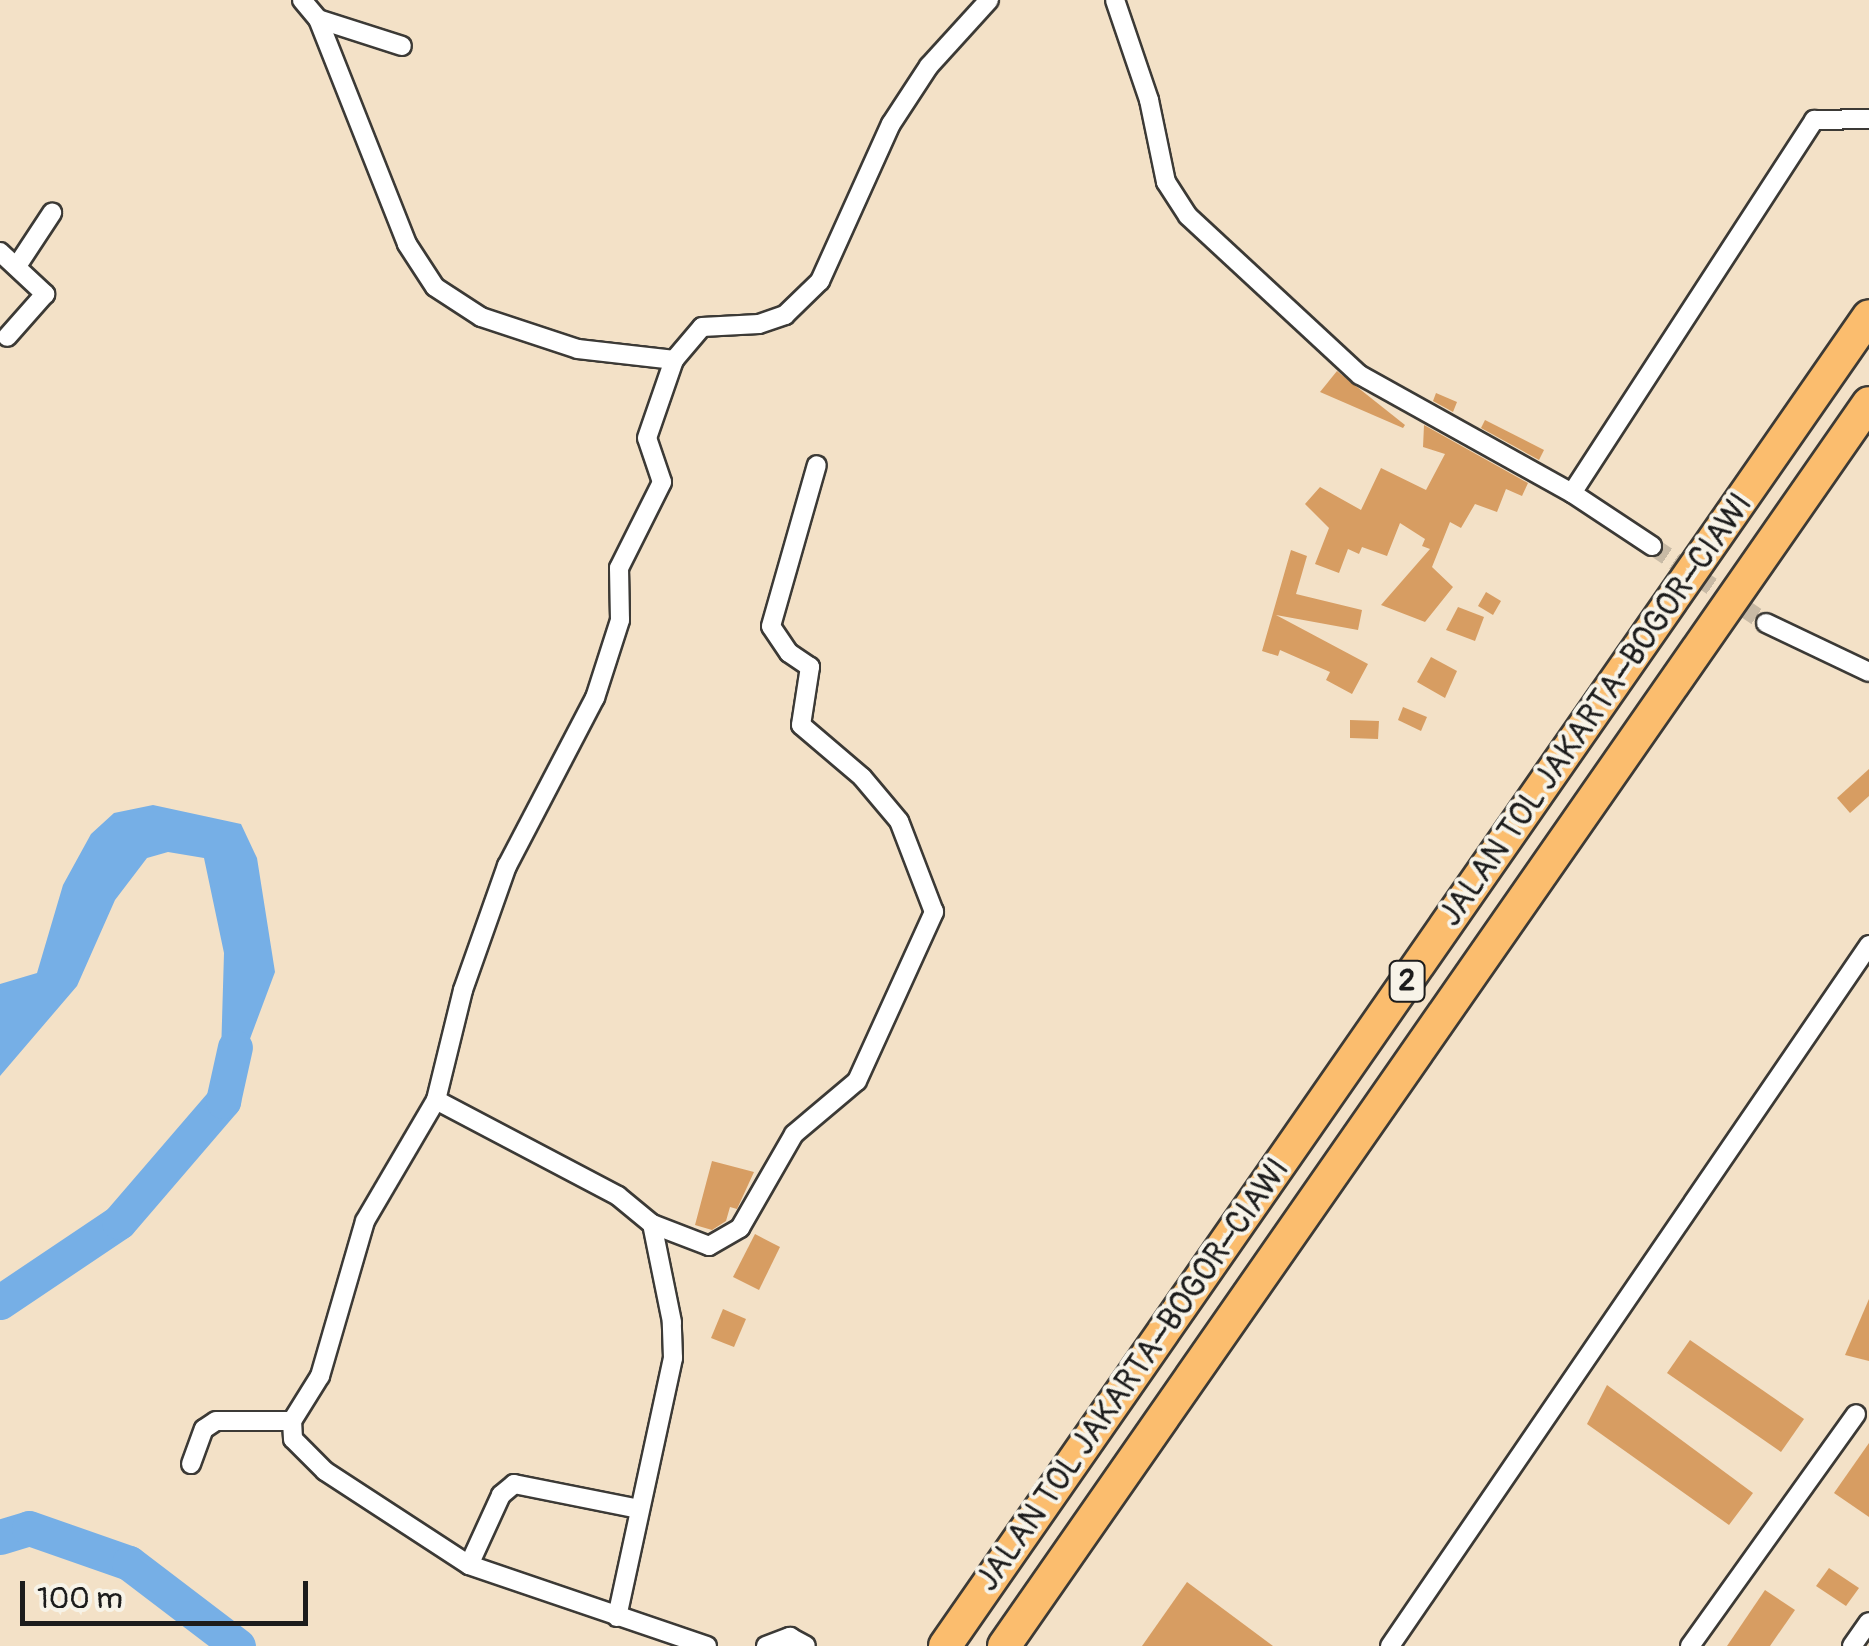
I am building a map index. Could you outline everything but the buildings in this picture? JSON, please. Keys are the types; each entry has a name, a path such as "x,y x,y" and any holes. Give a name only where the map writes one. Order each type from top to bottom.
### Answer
{"highway":[{"name":"JALAN TOL JAKARTA–BOGOR–CIAWI","path":"944,1646 1869,316"},
{"name":"JALAN TOL JAKARTA–BOGOR–CIAWI","path":"1004,1646 1869,402"}],"street":[{"path":"302,0 318,19 407,244 436,286 481,317 578,349 674,360"},
{"path":"707,1646 469,1564 325,1472 293,1440 292,1421 320,1376 365,1222 436,1100 463,990 506,866 595,698 620,620 619,568 662,482 647,438 674,360 702,327 759,324 786,315 820,281 891,124 928,66 990,0"},
{"path":"1115,0 1149,100 1166,182 1188,216 1360,375 1572,492 1652,546"},
{"path":"318,19 402,46"},
{"path":"1572,492 1814,120 1869,118"},
{"path":"17,266 52,213"},
{"path":"0,252 45,294 7,337"},
{"path":"436,1100 618,1196 652,1224 709,1246 740,1228 794,1134 857,1081 934,912 899,821 862,777 801,726 810,667 788,653 772,626 816,465"},
{"path":"1766,623 1869,672"},
{"path":"1390,1646 1869,946"},
{"path":"617,1618 672,1358 672,1322 652,1224"},
{"path":"1690,1646 1856,1414"},
{"path":"191,1464 204,1429 216,1421 292,1421"},
{"path":"469,1564 501,1495 514,1484 639,1509"},
{"path":"1852,1646 1869,1622"},
{"path":"766,1646 790,1637 806,1646"}],"water":[{"path":"153,805 241,824 257,858 275,972 236,1076 225,1091 220,1088 224,953 204,858 168,852 147,858 115,900 77,986 0,1076 0,984 37,973 63,885 91,834 114,813"}],"waterway":[{"path":"0,1302 119,1222 223,1101 235,1047"},
{"path":"0,1537 29,1528 129,1563 238,1646"}],"tunnel":[{"path":"1652,546 1766,623"}]}
